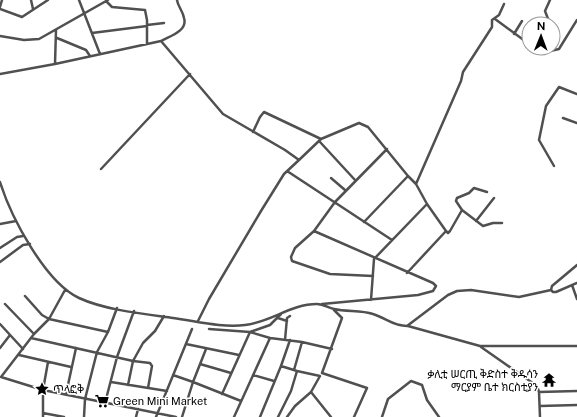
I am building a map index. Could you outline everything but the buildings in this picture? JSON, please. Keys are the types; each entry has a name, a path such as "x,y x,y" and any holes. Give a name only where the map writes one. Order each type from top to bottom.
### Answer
{"street":[{"path":"2,0 0,8 20,18 26,16 33,9 46,3 48,0"},
{"path":"31,0 33,9"},
{"path":"79,0 100,54"},
{"path":"0,36 33,40 39,39 107,0 112,6 145,10 147,44"},
{"path":"0,74 55,64 161,41 178,32 183,26 184,17 178,6 177,0"},
{"path":"547,16 545,10 550,0"},
{"path":"416,184 461,81 463,72 492,27 492,20 501,13 504,4"},
{"path":"495,19 521,39"},
{"path":"561,46 577,20"},
{"path":"92,33 164,23"},
{"path":"514,34 521,23"},
{"path":"55,64 57,38 56,30"},
{"path":"57,38 86,50 90,56"},
{"path":"161,41 223,114 289,152 299,160"},
{"path":"100,169 190,74"},
{"path":"554,166 540,140 546,106 558,87 577,94"},
{"path":"253,132 264,112 320,140 356,180"},
{"path":"563,118 577,123"},
{"path":"198,321 208,298 287,171 320,140 349,126 362,124 370,128 416,184 427,204 446,231"},
{"path":"373,276 330,274 292,261 291,257 295,248 314,231 345,190 387,150"},
{"path":"287,171 392,240"},
{"path":"364,222 408,176"},
{"path":"331,178 345,190"},
{"path":"0,182 7,204 23,236 65,290 86,301 164,316 238,326 264,320 282,312 302,306 418,295 435,289 433,283 374,259 314,231"},
{"path":"487,192 474,188 469,193 458,198 456,201 462,210 483,226 493,223 502,223"},
{"path":"476,221 494,198"},
{"path":"371,300 374,259 427,204"},
{"path":"408,273 446,231 448,233 450,231 462,210"},
{"path":"0,224 16,221"},
{"path":"0,248 17,237 23,236"},
{"path":"0,262 23,246 30,244"},
{"path":"550,290 552,286 577,265"},
{"path":"407,326 448,295 457,291 475,290 520,297 550,290 556,292 577,283"},
{"path":"572,285 577,299"},
{"path":"65,290 49,319 34,334 19,355 0,377 43,390 176,417"},
{"path":"25,296 42,315 49,319 108,332"},
{"path":"5,304 34,334"},
{"path":"287,417 295,406 311,392 321,375 332,349 342,318 340,314 333,309 320,304"},
{"path":"84,417 85,399 97,352 108,332 117,308"},
{"path":"333,309 368,313 390,323 407,326 480,346 577,346"},
{"path":"105,403 117,357 134,311"},
{"path":"222,394 250,332 270,326 282,312"},
{"path":"128,385 133,361 143,342 155,331 164,316"},
{"path":"286,340 287,321 290,316"},
{"path":"278,318 287,321"},
{"path":"0,324 23,349"},
{"path":"156,417 192,329"},
{"path":"209,329 250,332 270,338 302,342 332,349"},
{"path":"0,348 10,335"},
{"path":"31,338 152,364 148,388"},
{"path":"234,417 270,338"},
{"path":"260,417 290,340"},
{"path":"278,417 291,392 302,342"},
{"path":"186,344 239,355"},
{"path":"480,346 535,385 539,392 540,417"},
{"path":"66,394 76,348"},
{"path":"182,417 206,349"},
{"path":"19,355 71,367"},
{"path":"43,417 43,390 48,362"},
{"path":"200,364 231,373"},
{"path":"281,366 367,388 354,417"},
{"path":"173,375 241,401"},
{"path":"253,375 274,381"},
{"path":"382,417 390,396 411,381 422,385 427,400 439,417"},
{"path":"111,382 167,391"},
{"path":"539,392 577,391"},
{"path":"311,392 331,417"},
{"path":"540,406 577,405"},
{"path":"136,417 138,409"},
{"path":"43,413 64,417"}],"place":[{"name":"ቃሊቲ ሠርጢ ቅድስተ ቅዱሳን ማርያም ቤተ ክርስቲያን","path":"549,380"},
{"name":"ጥላፎቅ","path":"42,389"},
{"name":"Green Mini Market","path":"102,401"}]}
